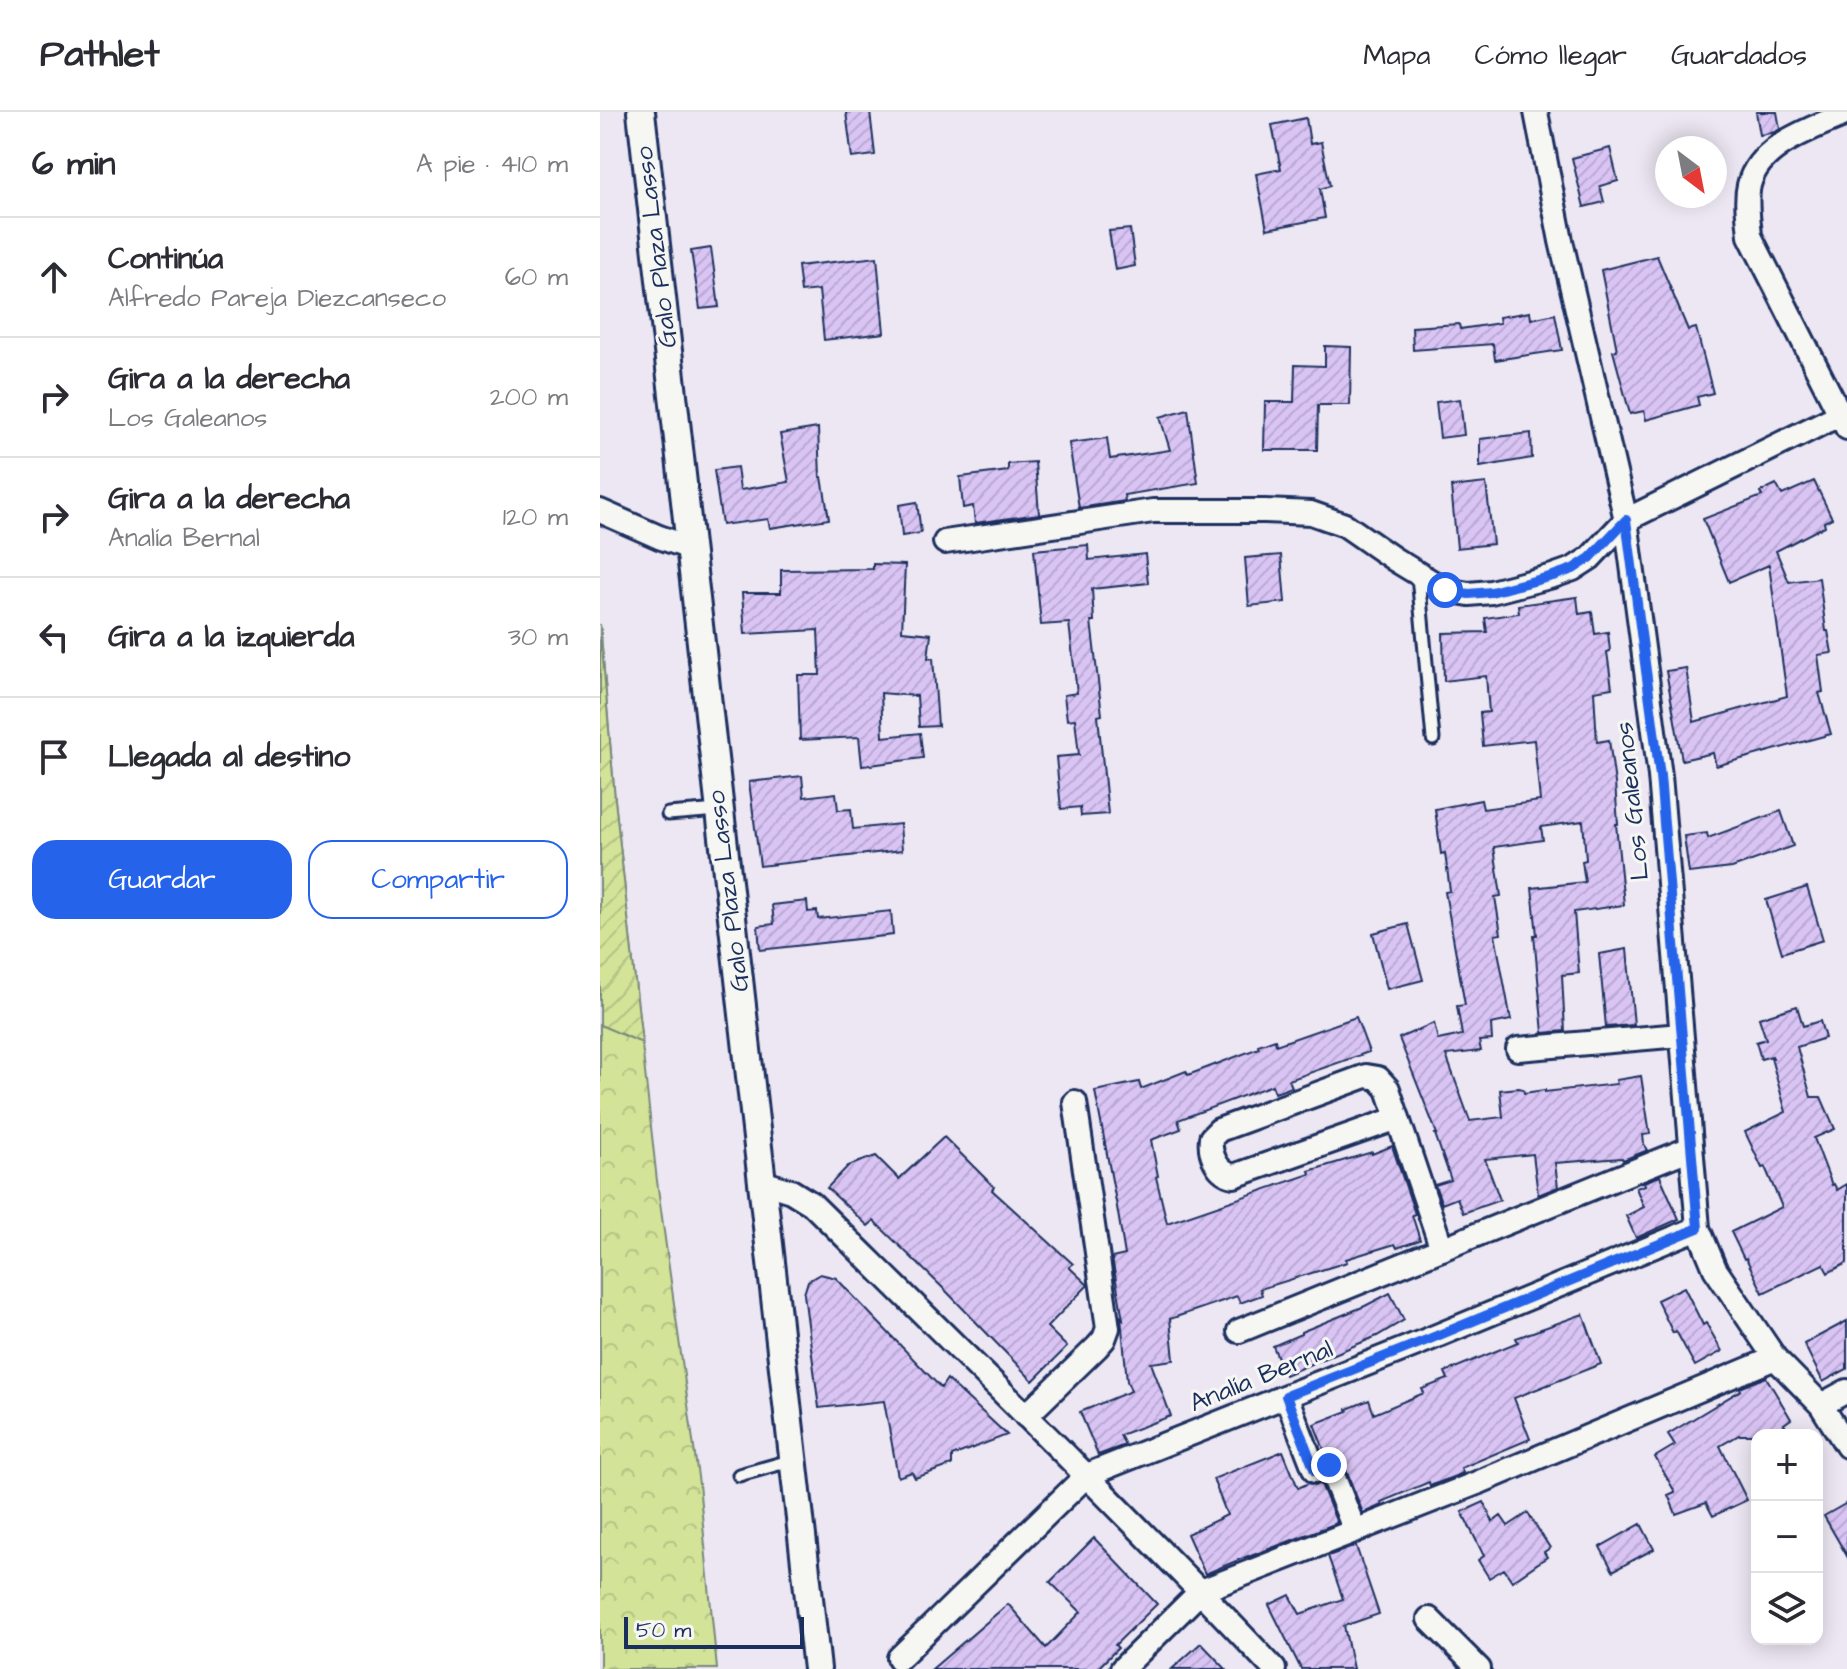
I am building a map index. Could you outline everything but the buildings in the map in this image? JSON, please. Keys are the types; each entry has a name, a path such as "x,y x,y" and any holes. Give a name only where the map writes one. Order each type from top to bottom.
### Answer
{"street":[{"name":"Galo Plaza Lasso","path":"641,112 817,1669"},
{"name":"Los Galeanos","path":"1536,112 1561,241 1626,520 1660,776 1698,1228 1715,1269 1775,1358 1821,1405 1847,1446"},
{"path":"945,542 1153,511 1311,513 1345,525 1445,590 1469,594 1491,592 1573,569 1590,558 1626,520 1844,418 1750,236 1747,209 1749,185 1760,160 1780,144 1847,113"},
{"path":"600,511 691,548"},
{"path":"1518,1049 1681,1035"},
{"path":"1398,1118 1234,1176 1226,1175 1218,1168 1210,1145 1211,1138 1219,1130 1366,1076 1378,1078 1388,1089 1398,1118 1442,1249"},
{"path":"1026,1416 1097,1347 1108,1328 1075,1102"},
{"path":"1239,1331 1691,1148"},
{"path":"762,1182 791,1191 812,1204 1087,1475 1274,1669"},
{"name":"Analía Bernal","path":"899,1658 1087,1475 1698,1228"},
{"path":"1122,1669 1201,1591 1477,1483 1775,1358"},
{"path":"1821,1405 1847,1391"},
{"path":"1286,1396 1315,1471 1329,1465 1355,1531"},
{"path":"1429,1619 1479,1669"}],"lane":[{"path":"1418,575 1433,739"},
{"path":"668,814 719,810"},
{"path":"739,1475 793,1460"}],"green space":[{"path":"600,624 615,800 657,1181 699,1484 717,1669 600,1669"},
{"path":"600,624 615,800 642,1043 600,1025"}],"route":[{"path":"1329,1465 1315,1471 1286,1396 1698,1228 1660,776 1626,520 1590,558 1573,569 1491,592 1469,594 1445,590"}]}
